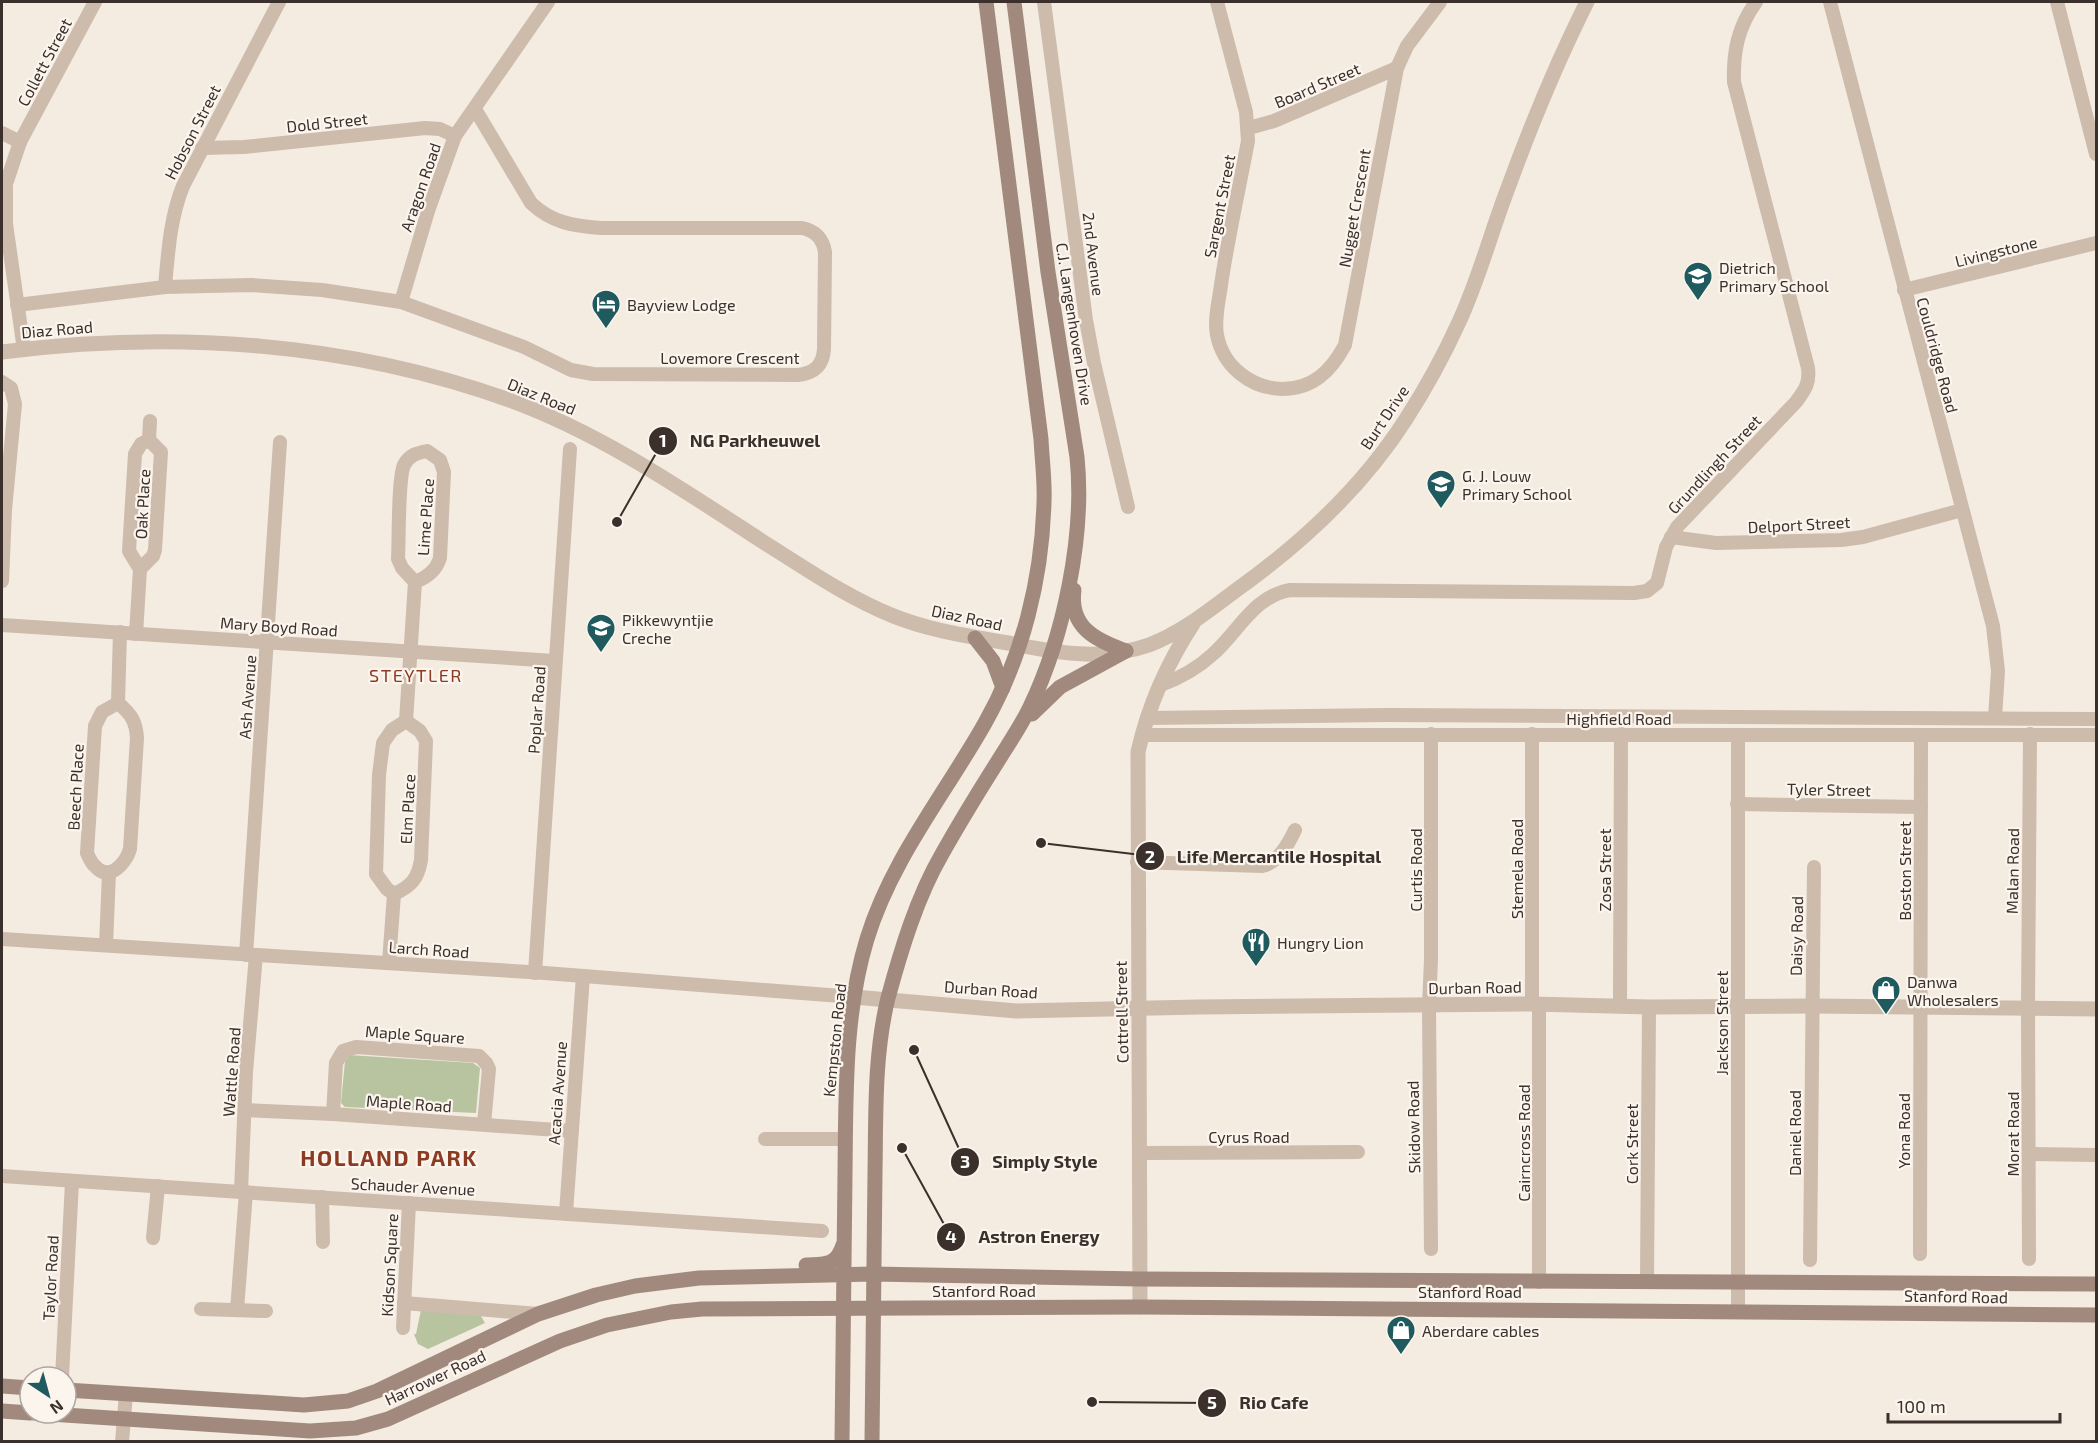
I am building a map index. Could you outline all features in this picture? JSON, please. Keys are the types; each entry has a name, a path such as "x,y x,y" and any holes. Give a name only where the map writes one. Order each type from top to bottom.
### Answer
{"main road":[{"path":"986,2 1039,427 1045,499 1034,593 1019,645"},
{"name":"C.J. Langenhoven Drive","path":"1014,2 1048,272 1077,457 1079,496 1076,540 1062,617 1053,651"},
{"path":"1076,540 1077,565 1073,598 1076,615 1090,635 1126,651"},
{"path":"975,638 993,661 1003,688"},
{"name":"Kempston Road","path":"842,1442 845,1139 854,997 867,941 877,911 895,872 985,722 1003,688 1019,645"},
{"path":"872,1442 876,1113 881,1040 888,999 906,938 929,881 941,856 1029,710 1053,651"},
{"path":"1012,738 1039,706 1060,687 1126,651"},
{"path":"745,1275 762,1266 825,1264 837,1259 844,1243"},
{"name":"Harrower Road","path":"78,1391 304,1405 348,1401 378,1391 538,1314 596,1294 635,1286 699,1278 745,1275 843,1275"},
{"name":"Stanford Road","path":"843,1275 1539,1282 2097,1284"},
{"name":"Stanford Road","path":"843,1308 1140,1307 2097,1315"},
{"name":"Harrower Road","path":"78,1417 310,1431 356,1428 407,1411 560,1341 607,1325 671,1312 702,1309 843,1308"},
{"path":"2,1386 18,1387"},
{"name":"Harrower Road","path":"2,1411 18,1412"}],"street":[{"name":"Collett Street","path":"24,350 10,260 5,202 8,178 20,142 95,2"},
{"name":"Hobson Street","path":"165,287 167,255 177,201 202,148 279,2"},
{"name":"Aragon Road","path":"401,302 428,211 455,136 548,2"},
{"name":"2nd Avenue","path":"1044,2 1086,320 1128,507"},
{"name":"Sargent Street","path":"1217,2 1249,128 1223,275 1216,320 1217,333 1220,348 1235,370 1259,385 1276,388"},
{"name":"Nugget Crescent","path":"1276,388 1295,389 1315,381 1329,370 1345,345 1397,68 1407,46 1440,2"},
{"name":"Burt Drive","path":"1019,645 1098,655 1126,651 1161,639 1197,619 1256,576 1315,526 1357,485 1405,421 1461,318 1541,101 1587,2"},
{"name":"Grundlingh Street","path":"1161,685 1181,676 1213,654 1256,607 1268,597 1280,592 1290,590 1616,593 1647,591 1657,583 1666,547 1686,516 1796,402 1809,382 1808,368 1734,82 1734,51 1739,31 1756,2"},
{"name":"Couldridge Road","path":"1830,2 1995,639 1998,671 1995,718"},
{"path":"2057,2 2097,154"},
{"name":"Board Street","path":"1249,128 1285,117 1397,68"},
{"name":"Lovemore Crescent","path":"401,302 524,347 571,370 593,374 798,375 812,372 824,357 825,252 816,234 802,228 601,228 559,222 540,212 531,203 475,109"},
{"name":"Dold Street","path":"202,148 244,147 424,128 440,129 455,136"},
{"path":"2,133 20,142"},
{"name":"Livingstone","path":"1904,290 2097,243"},
{"name":"Diaz Road","path":"17,305 165,287 281,286 401,302"},
{"name":"Diaz Road","path":"2,352 151,342 215,343 348,357 452,382 512,401 555,419 607,446 665,478 833,586 873,607 931,629 1019,645"},
{"path":"2,581 3,511 15,404 6,385"},
{"name":"Oak Place","path":"140,569 153,556 155,550 161,452 150,440 150,421"},
{"name":"Oak Place","path":"136,634 140,569 129,551 135,453 141,444 150,440"},
{"name":"Ash Avenue","path":"251,955 280,442"},
{"name":"Lime Place","path":"428,445 440,459 444,472 440,558 431,574 415,582 402,568 398,559 402,472 409,458 428,445"},
{"name":"Poplar Road","path":"535,973 570,449"},
{"name":"Delport Street","path":"1671,537 1716,543 1831,541 1863,537 1962,510"},
{"path":"406,721 415,582"},
{"name":"Cottrell Street","path":"1140,1307 1138,752 1147,718 1161,685 1179,645 1197,619"},
{"name":"Mary Boyd Road","path":"2,625 555,661"},
{"path":"106,945 109,873 123,865 130,849 136,760 136,726 133,718 118,703 120,632"},
{"name":"Beech Place","path":"109,873 100,871 94,866 87,853 95,726 102,712 118,703"},
{"name":"Highfield Road","path":"1147,718 1387,715 2097,718"},
{"name":"Elm Place","path":"406,721 420,731 426,741 421,860 415,881 394,894 387,889 376,874 379,775 383,743 392,730 406,721"},
{"name":"Curtis Road","path":"1429,1006 1431,734"},
{"name":"Stemela Road","path":"1532,734 1536,1004"},
{"name":"Zosa Street","path":"1620,1005 1621,734"},
{"name":"Highfield Road","path":"1142,735 2097,735"},
{"name":"Jackson Street","path":"1738,735 1738,1311"},
{"name":"Boston Street","path":"1920,1008 1921,735"},
{"name":"Malan Road","path":"2028,1008 2030,735"},
{"name":"Tyler Street","path":"1737,804 1921,807"},
{"path":"1137,862 1262,866 1273,862 1295,830"},
{"name":"Daisy Road","path":"1812,1005 1814,867"},
{"path":"389,963 394,894"},
{"name":"Larch Road","path":"2,939 583,976 854,997"},
{"name":"Wattle Road","path":"237,1310 244,1191 251,955"},
{"name":"Acacia Avenue","path":"566,1213 583,976"},
{"name":"Durban Road","path":"854,997 1016,1011 1536,1004 1649,1007 1812,1005 2097,1009"},
{"name":"Cairncross Road","path":"1536,1004 1539,1282"},
{"name":"Daniel Road","path":"1810,1260 1812,1005"},
{"name":"Skidow Road","path":"1429,1006 1431,1249"},
{"name":"Cork Street","path":"1647,1281 1649,1007"},
{"name":"Yona Road","path":"1920,1008 1920,1254"},
{"name":"Morat Road","path":"2028,1008 2029,1259"},
{"name":"Maple Square","path":"333,1114 336,1063 339,1057 349,1047 367,1047 479,1056 489,1069 484,1124"},
{"name":"Maple Road","path":"245,1110 571,1131"},
{"path":"765,1139 845,1139"},
{"name":"Cyrus Road","path":"1141,1153 1358,1152"},
{"path":"2029,1154 2097,1155"},
{"name":"Schauder Avenue","path":"2,1176 822,1231"},
{"name":"Taylor Road","path":"63,1365 72,1182"},
{"path":"153,1238 158,1186"},
{"path":"322,1197 323,1242"},
{"name":"Kidson Square","path":"403,1328 409,1203"},
{"path":"404,1303 538,1314"},
{"path":"201,1309 266,1311"},
{"path":"122,1442 126,1394"}],"green space":[{"path":"349,1055 473,1063 480,1068 476,1113 345,1107 341,1103 345,1061"},
{"path":"421,1310 479,1313 485,1323 428,1349 418,1344 414,1334 416,1334"}],"place":[{"name":"Dietrich Primary School","path":"1698,302"},
{"name":"Bayview Lodge","path":"606,330"},
{"name":"G. J. Louw Primary School","path":"1441,510"},
{"name":"NG Parkheuwel","path":"617,522"},
{"name":"Pikkewyntjie Creche","path":"601,654"},
{"name":"Life Mercantile Hospital","path":"1041,843"},
{"name":"Hungry Lion","path":"1256,968"},
{"name":"Danwa Wholesalers","path":"1886,1016"},
{"name":"Simply Style","path":"914,1050"},
{"name":"Astron Energy","path":"902,1148"},
{"name":"Aberdare cables","path":"1401,1356"},
{"name":"Rio Cafe","path":"1092,1402"}],"district":[{"name":"STEYTLER","path":"416,675"},
{"name":"HOLLAND PARK","path":"389,1157"}]}
